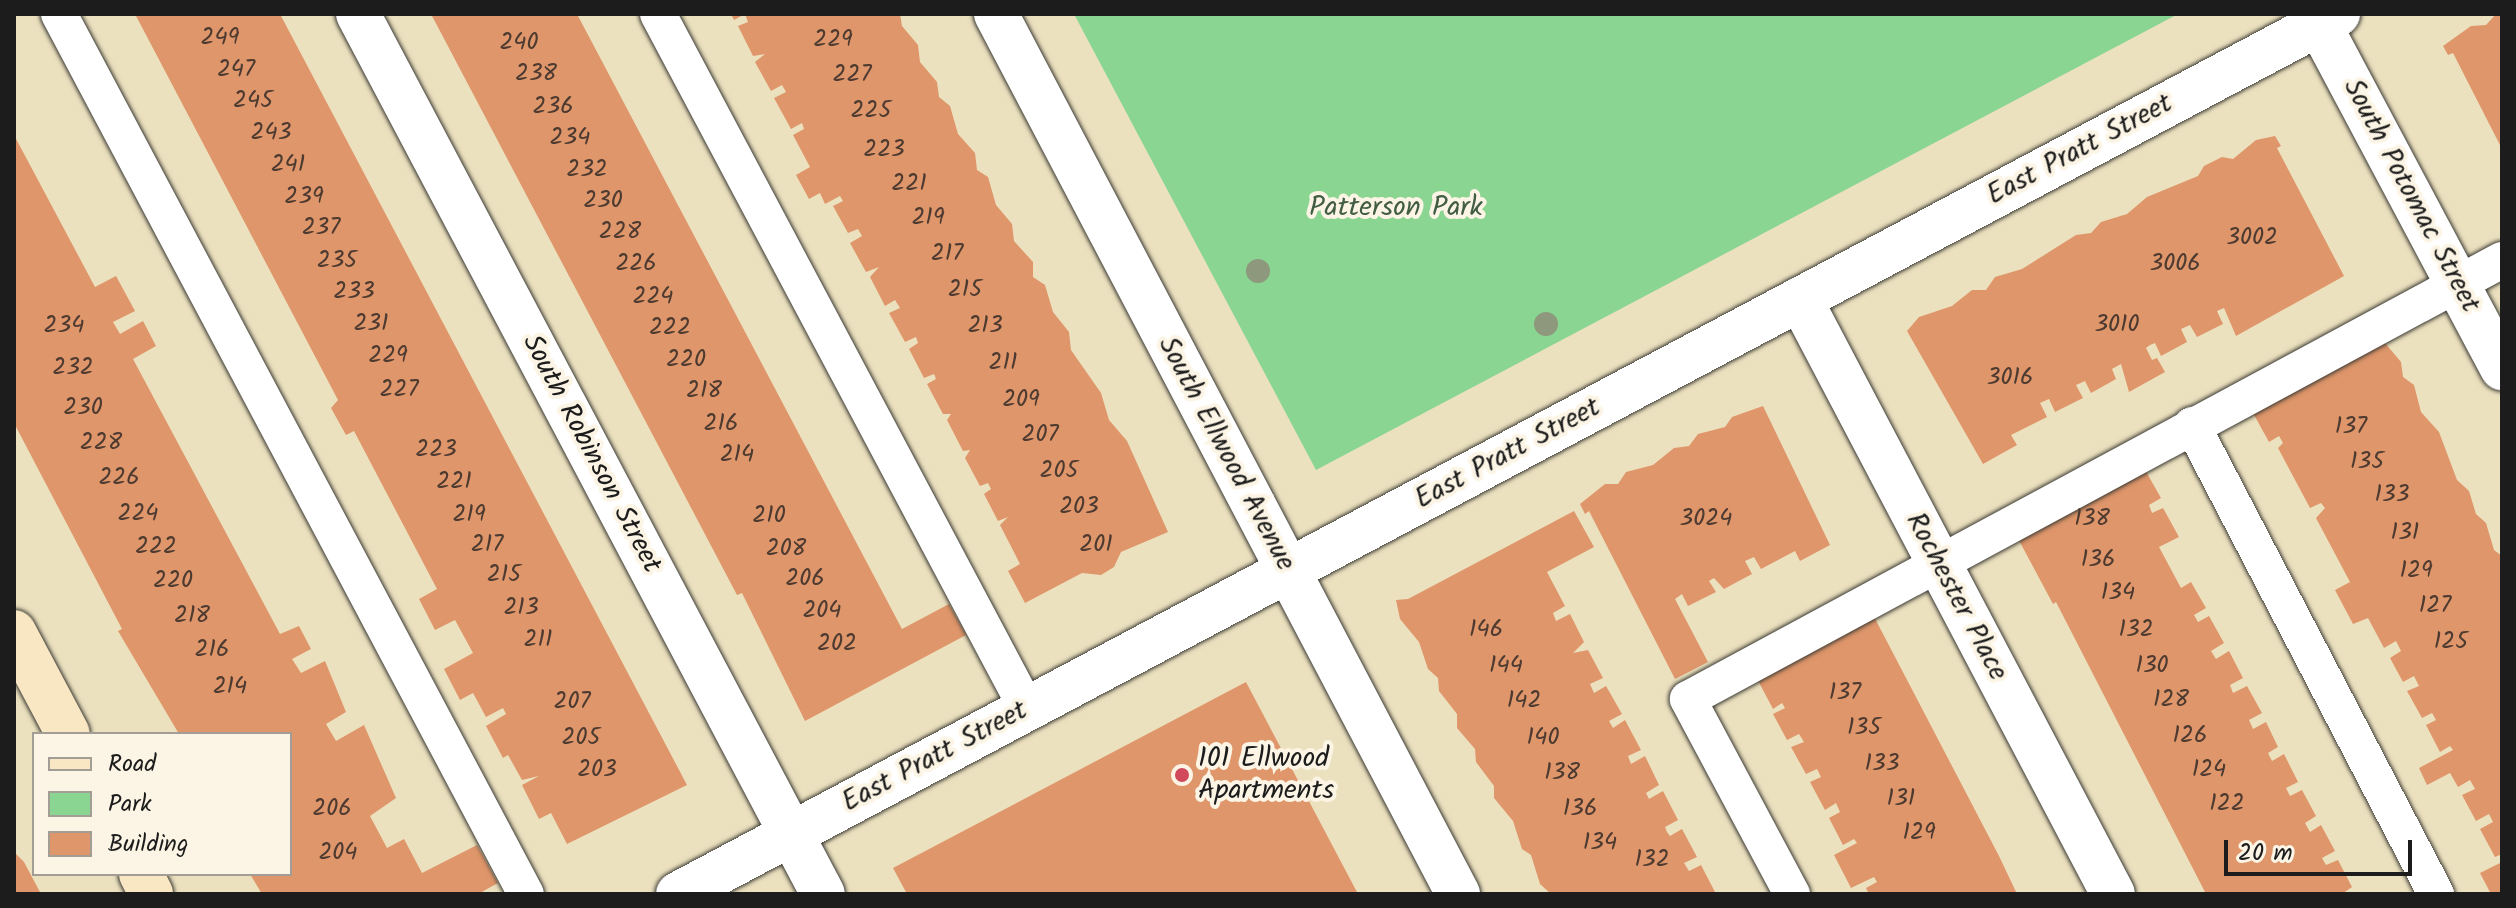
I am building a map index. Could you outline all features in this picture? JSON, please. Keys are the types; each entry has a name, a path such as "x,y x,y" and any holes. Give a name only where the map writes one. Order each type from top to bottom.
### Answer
{"street":[{"name":"South Robinson Street","path":"358,14 823,894"},
{"name":"South Ellwood Avenue","path":"996,14 1458,894"},
{"name":"East Pratt Street","path":"678,894 2328,19"},
{"name":"South Potomac Street","path":"2328,19 2502,368"},
{"name":"Rochester Place","path":"1800,299 2113,894"},
{"path":"14,632 67,732"},
{"path":"142,876 151,894"}],"lane":[{"path":"59,14 526,894"},
{"path":"658,14 1027,709"},
{"path":"1792,894 1688,699 1937,561 2502,260"},
{"path":"2192,425 2436,894"}],"green space":[{"name":"Patterson Park","path":"1074,14 2178,14 1316,470"}],"building":[{"path":"135,14 280,14 687,785 567,844 551,813 539,819 522,785 539,776 522,780 508,755 503,758 486,726 506,714 503,708 486,717 473,693 460,700 444,669 473,653 455,620 435,630 419,599 437,589 354,431 346,435 331,408 338,400"},
{"path":"431,14 577,14 902,629 949,604 966,635 805,721 742,593 737,595"},
{"path":"731,14 745,14 734,20"},
{"path":"745,14 900,14 902,26 918,45 920,62 937,82 939,97 950,106 958,134 975,153 977,170 988,177 996,205 1012,224 1014,241 1033,262 1033,277 1045,285 1053,312 1069,332 1071,350 1101,393 1109,420 1127,441 1168,532 1121,552 1114,567 1101,575 1082,573 1025,603 1008,571 1020,564 1000,525 1008,517 998,521 984,494 991,489 988,483 980,486 965,458 970,450 963,451 947,420 951,414 943,414 927,384 936,379 934,374 924,378 909,349 918,343 916,337 905,342 889,313 900,308 895,300 885,306 870,277 879,267 866,272 850,243 862,236 858,229 848,233 833,206 843,201 840,196 825,204 820,193 809,199 796,175 810,167 793,135 804,129 802,123 791,129 774,98 786,92 782,85 771,91 755,62 765,54 753,56 738,26 748,22"},
{"path":"2496,14 2502,14 2502,149 2453,53 2448,55 2443,46 2471,26 2486,25"},
{"path":"14,135 95,287 116,276 135,311 113,322 120,334 143,321 156,346 133,359 280,634 299,626 311,649 292,659 301,673 325,661 346,712 326,724 336,741 364,725 396,798 370,816 387,848 404,839 422,873 477,845 498,883 478,894 262,894 251,876 292,876 292,732 178,732 118,631 122,629 14,423"},
{"path":"2275,136 2281,146 2277,148 2344,276 2236,336 2224,308 2217,311 2223,324 2197,337 2190,325 2181,329 2187,342 2161,356 2155,343 2150,345 2146,348 2152,360 2157,358 2165,372 2129,392 2121,364 2112,369 2116,379 2091,393 2085,381 2076,385 2083,398 2055,412 2049,399 2040,403 2047,417 2011,435 2017,445 1983,464 1907,331 1919,317 1952,306 1972,290 1986,290 1995,277 2022,269 2076,235 2091,233 2101,222 2127,214 2147,197 2198,176 2204,166 2222,157 2233,159 2256,140"},
{"path":"2385,343 2401,362 2403,377 2414,385 2421,412 2439,432 2457,480 2469,491 2476,514 2486,523 2494,550 2502,556 2502,854 2495,857 2480,829 2493,822 2489,814 2476,821 2462,795 2475,789 2470,780 2458,787 2450,773 2427,785 2419,768 2453,750 2450,746 2440,752 2426,725 2436,720 2432,713 2422,718 2407,691 2419,686 2414,676 2403,682 2390,658 2401,651 2396,641 2384,648 2368,618 2353,624 2335,590 2350,582 2316,518 2325,508 2321,503 2310,508 2278,448 2283,443 2279,436 2269,442 2253,413"},
{"path":"1763,406 1830,545 1800,561 1795,551 1761,569 1754,557 1745,561 1752,574 1724,589 1714,578 1709,581 1716,592 1688,606 1682,594 1675,599 1708,662 1675,679 1589,511 1585,514 1580,504 1605,484 1618,484 1626,472 1653,465 1674,448 1689,446 1698,434 1725,427 1732,417"},
{"path":"2144,468 2161,498 2149,505 2152,513 2163,508 2179,537 2159,547 2181,588 2191,582 2206,608 2194,615 2198,622 2209,616 2224,643 2211,651 2216,659 2229,651 2243,678 2230,685 2233,693 2247,686 2262,713 2249,720 2253,729 2266,722 2278,747 2268,753 2272,761 2284,754 2298,782 2286,788 2290,796 2302,790 2316,816 2305,823 2310,832 2321,825 2335,851 2322,858 2326,865 2338,860 2352,887 2342,894 2206,894 2056,602 2053,604 2014,531"},
{"path":"1574,511 1594,547 1547,572 1565,606 1553,613 1556,621 1570,614 1584,642 1573,653 1588,650 1603,678 1590,684 1594,693 1606,686 1622,714 1609,721 1613,728 1625,720 1641,750 1628,756 1631,764 1645,756 1659,785 1646,793 1649,799 1663,791 1678,820 1665,827 1667,832 1670,836 1682,829 1697,857 1684,863 1689,871 1701,865 1715,892 1711,894 1551,894 1540,884 1531,855 1522,849 1513,821 1494,798 1494,786 1476,762 1475,749 1457,728 1457,714 1439,691 1438,678 1428,669 1419,642 1400,619 1396,600 1408,599"},
{"path":"1870,609 2017,894 1869,894 1866,888 1877,882 1874,877 1851,888 1834,855 1857,843 1854,839 1843,845 1829,818 1840,812 1836,803 1825,810 1810,782 1821,777 1817,769 1806,774 1791,747 1804,742 1799,734 1787,740 1773,714 1785,708 1782,703 1773,709 1754,673"},
{"name":"101 Ellwood Apartments","path":"1246,682 1358,894 907,894 893,868"},
{"path":"14,852 24,862 41,894 14,894"},
{"path":"2502,862 2502,894 2491,894 2480,873"}],"place":[{"name":"101 Ellwood Apartments","path":"1182,775"}]}
